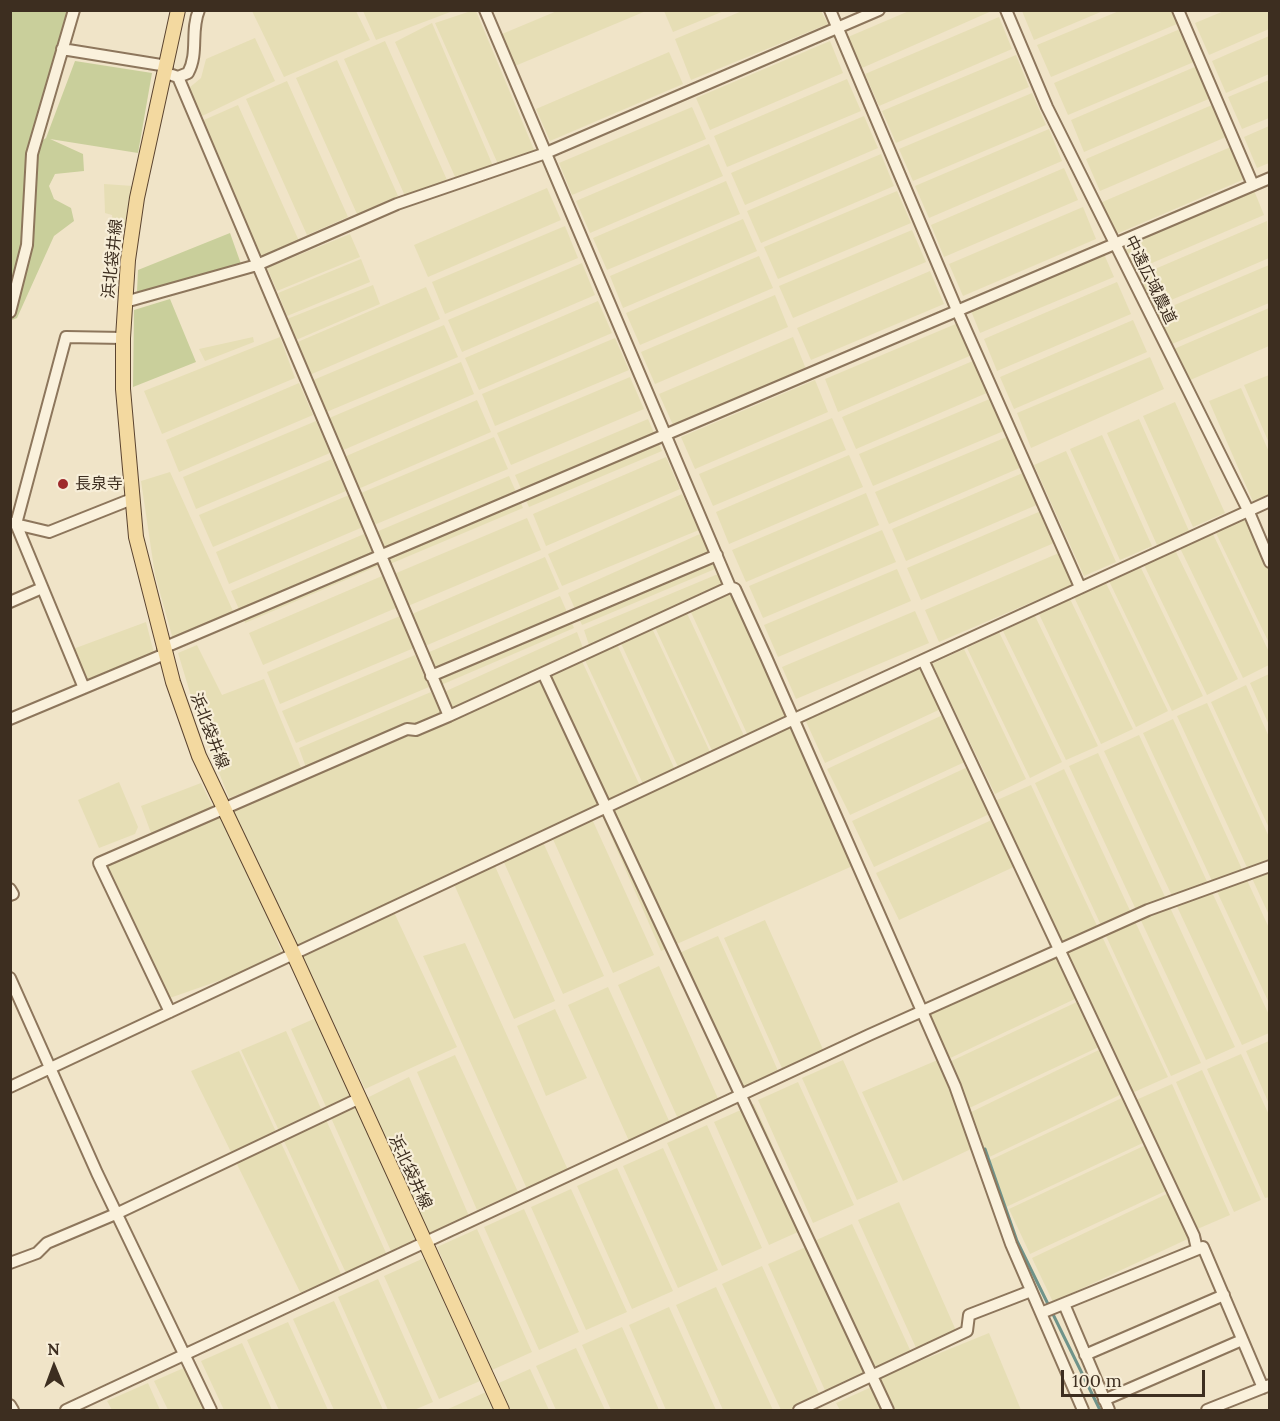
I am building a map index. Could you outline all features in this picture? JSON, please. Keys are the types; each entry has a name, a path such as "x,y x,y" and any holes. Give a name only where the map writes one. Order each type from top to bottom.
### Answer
{"main road":[{"name":"浜北袋井線","path":"178,10 170,72 137,198 123,338 123,389 136,537 164,651 199,756 293,954 502,1410"}],"street":[{"path":"10,312 27,245 32,154 74,10"},
{"path":"62,49 170,72 188,73 195,61 194,33 199,10"},
{"path":"485,10 730,587 735,589 740,598 955,1086 989,1187 1083,1410"},
{"path":"830,10 957,310 1080,587"},
{"path":"126,302 257,265 397,204 546,153 879,10"},
{"name":"中遠広域農道","path":"1006,10 1047,107 1248,510 1269,562"},
{"path":"1178,10 1252,185"},
{"path":"170,72 257,265 449,716"},
{"path":"10,719 380,555 1269,178"},
{"path":"84,688 13,524 66,337 123,338"},
{"path":"13,524 49,532 132,499"},
{"path":"10,1087 792,720 1269,501"},
{"path":"431,676 717,555"},
{"path":"170,1012 99,863 407,729 416,730 449,716 730,587"},
{"path":"10,602 42,588"},
{"path":"923,660 1194,1236 1197,1249"},
{"path":"543,673 888,1410"},
{"path":"66,1410 740,1095 1059,950 1148,910 1269,866"},
{"path":"10,889 13,894 10,895"},
{"path":"10,978 97,1173 211,1410"},
{"path":"10,1263 37,1253 47,1243 118,1214 358,1099"},
{"path":"1041,1313 1203,1247 1242,1340 1266,1386 1207,1410"},
{"path":"799,1410 967,1331 969,1316 1031,1291"},
{"path":"1085,1355 1224,1295"},
{"path":"1064,1304 1106,1405 1242,1340"},
{"path":"10,1405 13,1410"}],"shaded area":[{"path":"994,10 862,68 848,37 909,11"},
{"path":"252,11 356,11 370,40 284,77"},
{"path":"363,11 453,11 376,40"},
{"path":"476,11 535,152 498,164 435,23"},
{"path":"557,11 646,11 515,66 502,34"},
{"path":"664,11 724,11 673,32"},
{"path":"742,11 821,11 828,24 691,80 675,39"},
{"path":"1022,11 1103,11 1034,40"},
{"path":"1119,11 1180,11 1184,21 1051,77 1037,45"},
{"path":"1224,11 1269,11 1269,29 1209,55 1195,23"},
{"path":"999,17 1012,49 879,106 865,74"},
{"path":"432,23 493,166 456,179 395,42"},
{"path":"1187,26 1201,59 1068,115 1054,83"},
{"path":"1269,36 1269,74 1226,93 1212,61"},
{"path":"255,38 275,81 200,117 189,88 201,78 206,59"},
{"path":"385,41 447,180 405,196 344,59"},
{"path":"830,41 843,73 710,130 696,98"},
{"path":"669,52 683,84 550,141 536,109"},
{"path":"1016,55 1029,87 896,143 882,111"},
{"path":"337,60 398,196 357,214 296,78"},
{"path":"1204,63 1218,95 1084,152 1071,120"},
{"path":"847,79 861,111 727,167 714,136"},
{"path":"1269,80 1269,118 1242,129 1228,97"},
{"path":"287,81 348,217 307,235 246,99"},
{"path":"1032,93 1046,125 913,181 899,149"},
{"path":"1219,102 1233,134 1100,191 1086,159"},
{"path":"238,105 299,241 258,260 197,123"},
{"path":"692,107 706,139 572,195 559,163"},
{"path":"864,116 878,148 745,205 731,173"},
{"path":"1269,126 1269,163 1257,168 1244,137"},
{"path":"1049,129 1062,161 929,218 915,186"},
{"path":"709,144 723,176 590,233 576,201"},
{"path":"1233,146 1247,178 1114,235 1100,203"},
{"path":"881,154 894,186 761,243 747,211"},
{"path":"1064,168 1078,200 944,257 931,225"},
{"path":"726,181 740,214 607,270 593,238"},
{"path":"1251,183 1264,215 1131,272 1117,240"},
{"path":"104,184 133,186 124,233 114,232 112,215 105,213"},
{"path":"547,188 561,220 428,277 414,245"},
{"path":"897,191 911,223 778,279 764,247"},
{"path":"1083,207 1096,239 963,296 949,264"},
{"path":"743,219 757,251 623,308 610,276"},
{"path":"1267,221 1269,258 1148,310 1134,278"},
{"path":"565,226 578,258 445,314 432,282"},
{"path":"912,230 926,262 793,318 779,286"},
{"path":"350,234 360,257 277,291 267,268"},
{"path":"1100,245 1114,277 980,333 967,301"},
{"path":"759,256 773,288 640,345 626,313"},
{"path":"361,259 370,282 287,316 278,293"},
{"path":"582,263 595,295 462,352 448,320"},
{"path":"1269,265 1269,303 1165,347 1151,315"},
{"path":"930,271 944,304 811,360 797,328"},
{"path":"1117,282 1131,314 997,371 984,339"},
{"path":"373,285 380,304 296,340 287,319"},
{"path":"426,287 440,319 307,376 293,344"},
{"path":"775,295 788,327 655,384 641,352"},
{"path":"598,301 612,333 479,390 465,358"},
{"path":"1269,308 1269,346 1181,384 1167,352"},
{"path":"1133,320 1147,352 1014,409 1000,377"},
{"path":"958,323 972,355 838,412 825,379"},
{"path":"444,325 458,357 324,413 311,381"},
{"path":"253,337 254,342 205,361 199,349"},
{"path":"280,337 295,378 162,434 144,391"},
{"path":"793,337 806,369 673,425 659,394"},
{"path":"615,338 629,370 495,426 482,394"},
{"path":"1150,357 1164,389 1031,448 1017,413"},
{"path":"975,360 989,392 856,449 842,417"},
{"path":"461,362 474,394 341,451 327,419"},
{"path":"1269,375 1269,443 1244,385"},
{"path":"630,377 644,409 511,465 497,433"},
{"path":"815,380 828,412 695,469 681,437"},
{"path":"299,383 313,415 179,472 166,440"},
{"path":"1241,388 1269,452 1269,498 1254,504 1209,401"},
{"path":"992,398 1006,430 873,486 859,454"},
{"path":"477,400 491,432 358,489 344,457"},
{"path":"1175,402 1225,513 1193,527 1143,416"},
{"path":"832,418 846,450 713,506 699,474"},
{"path":"648,419 662,451 529,507 515,475"},
{"path":"1139,419 1189,531 1157,545 1107,433"},
{"path":"316,421 330,453 196,509 183,477"},
{"path":"1102,435 1152,546 1120,560 1070,449"},
{"path":"1009,436 1022,467 889,524 875,492"},
{"path":"494,437 508,469 374,525 361,493"},
{"path":"1066,451 1116,562 1084,576 1034,465"},
{"path":"849,455 863,487 729,544 716,512"},
{"path":"666,457 680,489 546,546 533,514"},
{"path":"332,459 346,491 213,547 199,515"},
{"path":"170,472 233,611 174,643 155,575 141,481"},
{"path":"1025,472 1039,504 906,561 892,529"},
{"path":"509,476 523,508 390,564 376,532"},
{"path":"866,493 879,525 746,582 732,550"},
{"path":"682,494 699,530 562,586 548,554"},
{"path":"349,495 363,527 229,584 216,552"},
{"path":"1041,511 1054,543 921,600 907,568"},
{"path":"1247,516 1269,563 1269,643 1215,531"},
{"path":"527,518 541,550 408,606 394,574"},
{"path":"882,530 896,562 763,618 749,586"},
{"path":"1212,532 1269,652 1269,665 1243,678 1180,548"},
{"path":"702,533 715,569 582,625 568,593"},
{"path":"364,534 378,566 245,623 231,591"},
{"path":"1175,550 1238,679 1207,695 1144,565"},
{"path":"1059,553 1072,585 939,642 925,610"},
{"path":"545,557 559,589 425,646 412,614"},
{"path":"1140,566 1203,696 1172,711 1109,581"},
{"path":"897,569 911,601 778,657 764,625"},
{"path":"718,574 725,590 650,624 711,754 679,769 619,639 591,651 584,630"},
{"path":"382,576 396,608 263,665 249,633"},
{"path":"1105,581 1168,711 1136,727 1074,597"},
{"path":"733,592 792,720 787,723 857,864 661,951 600,811 392,908 457,1047 365,1089 233,811 393,740 308,773 299,748 431,692 442,717 453,712 444,692 577,632 586,656 616,642 676,772 644,786 584,658 581,659 640,786 608,801 548,673 537,677 606,807 750,740 690,610"},
{"path":"560,596 574,628 441,685 427,653"},
{"path":"1070,599 1133,729 1101,744 1039,614"},
{"path":"686,611 746,740 714,755 654,625"},
{"path":"915,611 929,643 796,699 782,667"},
{"path":"400,616 414,648 280,704 267,672"},
{"path":"1035,616 1098,746 1066,760 1003,631"},
{"path":"146,622 154,653 84,688 73,649"},
{"path":"999,632 1062,762 1030,778 967,648"},
{"path":"197,645 222,695 264,679 302,770 229,798 198,719 178,653"},
{"path":"964,649 1026,779 995,794 932,664"},
{"path":"415,655 429,687 296,743 282,711"},
{"path":"923,660 945,707 825,763 803,715"},
{"path":"1269,674 1269,725 1250,683"},
{"path":"1246,685 1269,737 1269,828 1211,702"},
{"path":"1207,703 1269,837 1269,915 1177,716"},
{"path":"947,713 969,760 850,815 827,769"},
{"path":"1173,719 1269,928 1269,1003 1143,733"},
{"path":"1139,735 1269,1015 1269,1033 1242,1045 1104,751"},
{"path":"1098,753 1235,1047 1206,1060 1069,766"},
{"path":"974,764 996,811 874,867 852,821"},
{"path":"1064,769 1201,1063 1171,1076 1035,783"},
{"path":"119,782 138,827 135,834 99,848 78,800"},
{"path":"201,783 213,807 151,833 141,806"},
{"path":"1031,785 1168,1077 1132,1093 995,801"},
{"path":"225,810 284,958 164,1000 99,863"},
{"path":"996,818 1018,865 899,920 876,873"},
{"path":"592,819 654,955 613,973 552,837"},
{"path":"542,840 604,976 563,994 502,858"},
{"path":"494,864 555,1001 514,1019 453,882"},
{"path":"765,920 826,1056 785,1075 724,938"},
{"path":"718,936 779,1073 738,1091 677,954"},
{"path":"465,943 568,1170 527,1189 423,956"},
{"path":"1056,954 1077,998 944,1061 924,1016"},
{"path":"659,966 720,1103 679,1121 618,985"},
{"path":"608,987 670,1123 629,1141 568,1005"},
{"path":"1079,1001 1101,1046 963,1111 945,1064"},
{"path":"555,1009 587,1078 546,1096 517,1026"},
{"path":"325,1014 367,1098 409,1077 469,1216 391,1251 291,1029"},
{"path":"286,1031 387,1255 346,1273 241,1050"},
{"path":"1269,1041 1269,1104 1246,1051"},
{"path":"1103,1048 1124,1093 983,1160 965,1115"},
{"path":"239,1051 342,1276 301,1294 191,1071"},
{"path":"1241,1054 1269,1115 1270,1197 1265,1198 1207,1069"},
{"path":"455,1055 518,1192 477,1210 417,1072"},
{"path":"940,1059 971,1149 903,1181 862,1092"},
{"path":"843,1060 898,1182 857,1200 802,1078"},
{"path":"1202,1070 1261,1200 1234,1212 1176,1082"},
{"path":"798,1082 854,1205 813,1223 758,1100"},
{"path":"1172,1084 1230,1215 1195,1230 1136,1100"},
{"path":"1126,1096 1147,1141 1006,1207 984,1163"},
{"path":"754,1104 809,1227 769,1245 714,1122"},
{"path":"707,1125 762,1248 722,1266 667,1143"},
{"path":"1150,1143 1172,1188 1030,1254 1009,1209"},
{"path":"663,1148 718,1270 678,1288 623,1166"},
{"path":"617,1168 673,1291 632,1309 577,1186"},
{"path":"571,1189 627,1312 586,1330 531,1207"},
{"path":"1173,1191 1194,1236 1053,1302 1032,1258"},
{"path":"899,1202 958,1335 917,1350 858,1220"},
{"path":"524,1209 579,1332 539,1350 484,1227"},
{"path":"852,1224 911,1352 870,1371 812,1242"},
{"path":"477,1229 532,1352 492,1370 437,1247"},
{"path":"808,1246 866,1371 828,1397 768,1264"},
{"path":"424,1258 480,1381 439,1399 384,1276"},
{"path":"762,1266 822,1400 799,1410 781,1410 722,1284"},
{"path":"378,1279 433,1402 414,1410 388,1410 338,1297"},
{"path":"716,1287 773,1410 723,1410 676,1305"},
{"path":"334,1301 383,1410 334,1410 293,1319"},
{"path":"669,1307 716,1410 666,1410 629,1325"},
{"path":"288,1322 328,1410 279,1410 247,1340"},
{"path":"622,1327 659,1410 611,1410 582,1345"},
{"path":"989,1333 1021,1410 890,1410 876,1379"},
{"path":"242,1343 272,1410 224,1410 201,1361"},
{"path":"576,1348 605,1410 556,1410 536,1366"},
{"path":"195,1363 216,1410 168,1410 154,1381"},
{"path":"530,1369 549,1410 500,1410 490,1387"},
{"path":"148,1383 160,1410 112,1410 107,1401"},
{"path":"876,1385 888,1410 840,1410 836,1403"},
{"path":"486,1392 494,1410 446,1410"}],"green space":[{"path":"10,11 78,11 36,145 46,138 75,61 152,73 138,153 50,139 83,154 84,171 55,174 49,186 54,199 71,208 74,221 54,236 17,318 12,320 26,252 11,312"},
{"path":"230,233 241,264 137,292 138,270"},
{"path":"170,299 196,362 133,387 134,310"}],"waterway":[{"path":"985,1149 1017,1241 1100,1410"}],"place":[{"name":"長泉寺","path":"63,484"}]}
